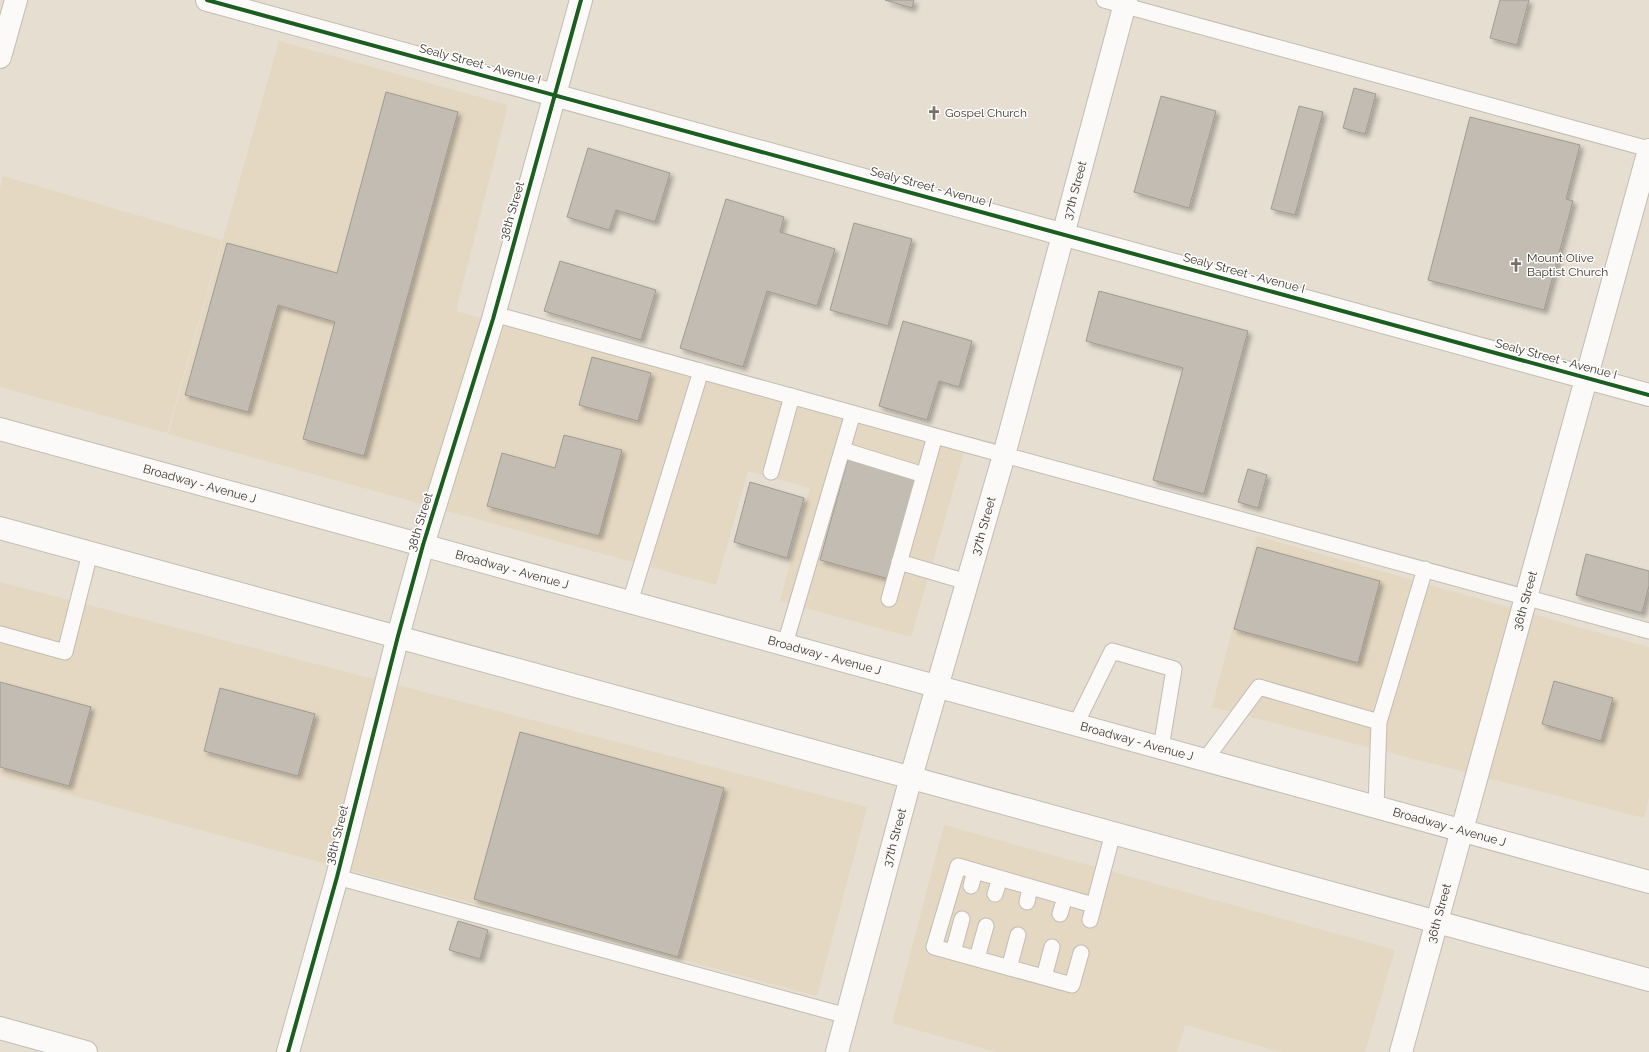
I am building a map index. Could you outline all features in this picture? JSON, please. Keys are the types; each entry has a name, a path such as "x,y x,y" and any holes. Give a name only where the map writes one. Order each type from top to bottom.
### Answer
{"main road":[{"path":"0,57 16,0"},
{"name":"Sealy Street - Avenue I","path":"208,0 1649,396"},
{"name":"38th Street","path":"288,1052 337,877 398,636 423,545 494,314 581,0"},
{"name":"37th Street","path":"838,1052 911,777 1004,455 1063,234 1119,2"},
{"name":"36th Street","path":"1401,1052 1649,149"},
{"name":"Broadway - Avenue J","path":"0,429 1649,882"},
{"path":"0,528 1649,980"},
{"path":"0,1028 86,1052"}],"lane":[{"path":"1119,2 1649,149"},
{"path":"494,314 853,414 1649,631"},
{"path":"630,602 701,371"},
{"path":"772,472 792,396"},
{"path":"785,644 853,414"},
{"path":"889,599 935,436"},
{"path":"843,450 924,474"},
{"path":"0,634 65,652 90,553"},
{"path":"899,562 967,582"},
{"path":"1376,807 1379,722 1425,569"},
{"path":"1076,724 1112,651 1174,669 1161,748"},
{"path":"1205,760 1259,687 1379,722"},
{"path":"1090,920 1113,832"},
{"path":"1081,953 1072,986 934,947 958,866 1093,905"},
{"path":"971,886 975,871"},
{"path":"337,877 847,1016"},
{"path":"995,894 1000,878"},
{"path":"1027,902 1030,887"},
{"path":"1060,914 1065,897"},
{"path":"953,952 962,919"},
{"path":"977,958 986,926"},
{"path":"1009,968 1018,935"},
{"path":"1044,977 1052,947"}],"shaded area":[{"path":"279,41 508,105 456,311 964,453 911,637 780,601 810,488 748,471 716,585 168,434"},
{"path":"3,176 222,240 167,433 0,387 0,189"},
{"path":"1257,536 1649,647 1649,797 1644,818 1212,707"},
{"path":"0,582 867,807 817,996 0,776"},
{"path":"944,825 1395,950 1365,1052 1282,1052 1185,1025 1177,1052 996,1052 892,1023"}],"building":[{"path":"885,0 914,0 912,8"},
{"path":"1500,0 1529,0 1517,45 1490,38"},
{"path":"1354,88 1376,94 1365,134 1343,128"},
{"path":"386,92 458,112 364,456 303,439 335,322 278,305 248,412 185,395 227,243 337,273"},
{"path":"1161,96 1216,111 1189,208 1134,192"},
{"path":"1299,106 1323,112 1295,215 1271,209"},
{"path":"1470,117 1580,145 1566,199 1573,201 1544,310 1428,280"},
{"path":"588,148 670,173 655,222 616,210 609,230 567,217"},
{"path":"726,199 784,217 780,232 835,249 817,306 767,291 743,367 680,348"},
{"path":"854,223 912,239 888,326 830,310"},
{"path":"560,261 656,290 641,340 544,311"},
{"path":"1099,291 1248,331 1204,494 1153,480 1183,368 1086,341"},
{"path":"903,321 972,341 959,387 939,381 927,420 879,406"},
{"path":"592,357 651,373 638,421 579,405"},
{"path":"564,435 622,450 599,536 487,506 502,453 555,468"},
{"path":"848,459 917,478 889,579 820,560"},
{"path":"1248,469 1267,475 1258,508 1238,502"},
{"path":"750,482 804,498 787,558 734,542"},
{"path":"1257,547 1380,581 1358,663 1234,629"},
{"path":"1586,554 1649,571 1649,586 1642,613 1576,595"},
{"path":"1554,681 1613,698 1601,741 1542,724"},
{"path":"0,682 91,707 69,786 0,767"},
{"path":"220,688 315,714 298,776 204,751"},
{"path":"520,732 724,788 678,957 474,899"},
{"path":"458,921 488,930 480,959 449,950"}],"cycle path":[{"path":"207,0 1649,395"},
{"path":"288,1052 337,877 398,636 423,545 493,319 581,0"}],"place":[{"name":"Gospel Church","path":"934,113"},
{"name":"Mount Olive Baptist Church","path":"1516,265"}]}
